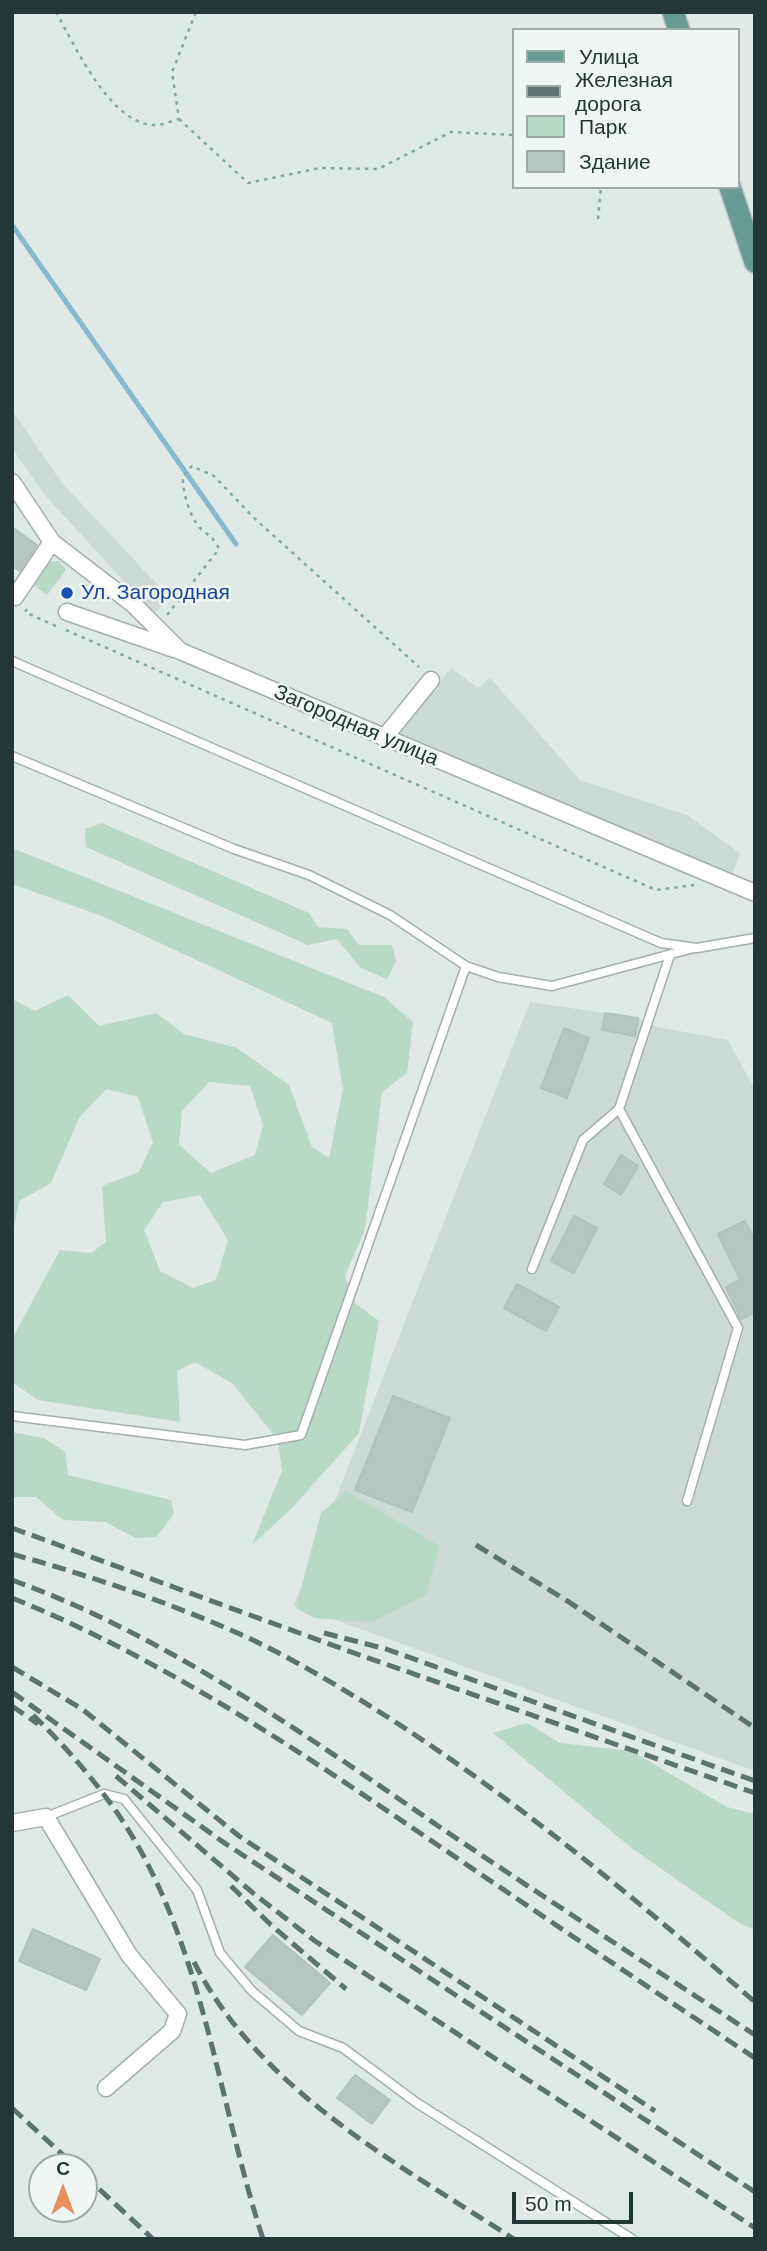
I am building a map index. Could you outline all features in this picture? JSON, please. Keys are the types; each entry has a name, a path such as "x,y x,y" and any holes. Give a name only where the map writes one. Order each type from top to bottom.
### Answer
{"main road":[{"path":"731,189 755,262"}],"street":[{"name":"Загородная улица","path":"12,482 52,542 134,605 180,651 716,879 755,893"},
{"path":"14,596 52,542"},
{"path":"66,612 180,651"},
{"path":"384,738 431,680"},
{"path":"12,1823 46,1817 129,1955 178,2014 172,2031 106,2088"}],"lane":[{"path":"12,661 661,943 697,948"},
{"path":"12,756 234,849 309,875 390,915 466,966 498,977 552,986 697,948 755,938"},
{"path":"532,1269 583,1140 620,1109 670,955"},
{"path":"12,1416 245,1446 301,1435 466,966"},
{"path":"620,1109 738,1328 687,1501"},
{"path":"46,1817 104,1794 124,1799 197,1889 220,1953 253,1991 299,2031 342,2048 416,2103 632,2239"}],"path":[{"path":"56,12 82,60 120,113 152,125 179,119"},
{"path":"196,12 172,72 179,119 248,183 320,168 378,169 451,132 512,135"},
{"path":"598,219 601,189"},
{"path":"157,628 219,550 215,540 198,527 188,502 183,476 192,466 214,476 253,517 431,680"},
{"path":"32,601 25,612 656,890 675,889 716,879"}],"shaded area":[{"path":"12,410 62,483 169,597 154,614 44,494 12,448"},
{"path":"451,668 478,688 490,678 580,780 687,815 740,853 732,875 399,735"},
{"path":"530,1002 638,1018 657,1027 728,1040 755,1090 755,1771 294,1605"}],"green space":[{"path":"59,561 66,570 47,595 32,584 47,562"},
{"path":"102,823 309,913 318,927 347,929 359,945 392,945 396,961 387,979 361,968 337,939 308,945 86,847 85,829"},
{"path":"12,848 384,997 413,1022 407,1073 382,1092 365,1229 345,1276 356,1304 379,1321 359,1433 293,1507 252,1545 282,1471 278,1440 232,1383 195,1362 177,1371 180,1422 38,1400 12,1382 12,1339 60,1250 91,1253 106,1242 102,1186 139,1172 153,1142 138,1097 106,1089 79,1118 51,1183 19,1201 12,1239 12,999 35,1011 68,995 99,1026 156,1013 184,1034 237,1048 289,1085 312,1147 329,1158 343,1089 332,1023 102,916 12,884","holes":["209,1082 250,1086 263,1125 255,1155 211,1173 179,1145 182,1111","200,1195 228,1240 216,1280 193,1288 160,1271 144,1230 163,1202"]},
{"path":"12,1432 44,1438 65,1452 68,1475 171,1500 174,1514 156,1537 136,1538 105,1522 63,1520 36,1497 12,1497"},
{"path":"346,1491 440,1546 426,1595 372,1622 314,1618 296,1608 321,1513"},
{"path":"527,1723 560,1743 631,1751 727,1807 755,1814 755,1930 739,1923 633,1849 493,1733"}],"building":[{"path":"12,527 37,545 20,571 12,566"},
{"path":"605,1013 638,1018 635,1036 602,1030"},
{"path":"564,1028 589,1038 567,1098 541,1088"},
{"path":"621,1155 638,1166 621,1195 604,1184"},
{"path":"574,1216 597,1228 574,1273 551,1261"},
{"path":"745,1221 755,1241 755,1312 741,1319 726,1287 740,1280 718,1234"},
{"path":"517,1284 559,1307 546,1331 504,1308"},
{"path":"393,1396 450,1418 412,1512 355,1490"},
{"path":"33,1929 100,1959 86,1990 19,1961"},
{"path":"273,1935 330,1983 302,2015 245,1967"},
{"path":"355,2075 390,2100 372,2124 337,2098"}],"waterway":[{"path":"12,225 236,544"}],"railway":[{"path":"12,1528 354,1653 755,1793"},
{"path":"476,1545 569,1602 755,1728"},
{"path":"12,1554 129,1590 214,1623 279,1653 351,1694 435,1748 529,1817 621,1889 755,2002"},
{"path":"12,1580 127,1630 238,1693 755,2035"},
{"path":"12,1598 119,1647 273,1736 755,2058"},
{"path":"324,1633 386,1649 755,1781"},
{"path":"12,1667 82,1709 239,1836 655,2111"},
{"path":"12,1692 226,1844 755,2192"},
{"path":"12,1706 38,1724"},
{"path":"33,1715 80,1764 121,1818 166,1902 199,1997 263,2239"},
{"path":"116,1776 253,1893 315,1941 755,2228"},
{"path":"231,1886 271,1925 346,1989"},
{"path":"194,1962 222,2008 255,2049 293,2086 379,2152 514,2239"},
{"path":"12,2108 61,2153"},
{"path":"98,2188 153,2239"}],"place":[{"name":"Ул. Загородная","path":"67,593"}]}
